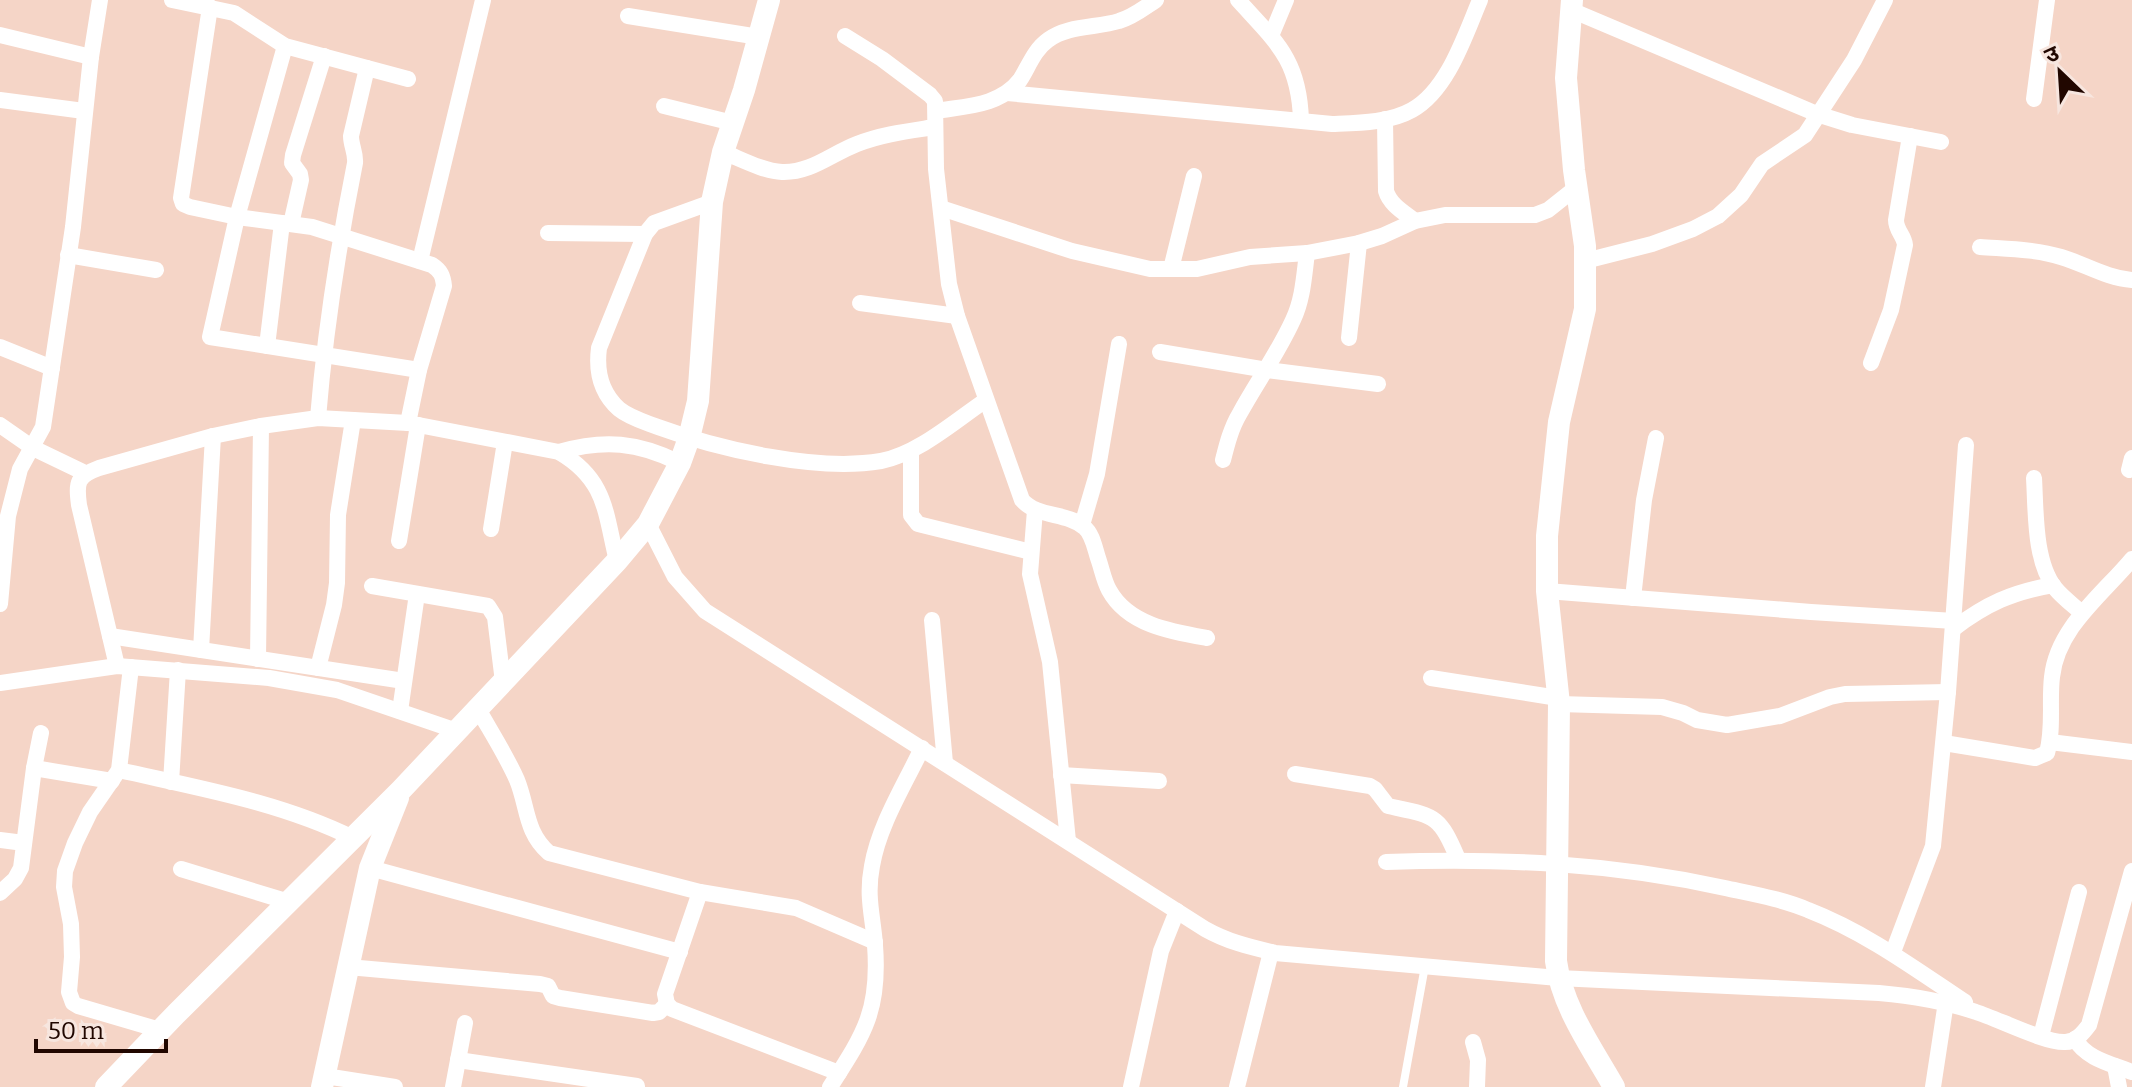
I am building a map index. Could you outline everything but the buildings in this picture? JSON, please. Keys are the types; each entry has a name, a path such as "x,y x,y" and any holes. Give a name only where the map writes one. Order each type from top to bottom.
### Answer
{"street":[{"path":"0,604 8,516 20,469 43,427 100,0"},
{"path":"172,0 210,7 235,7 279,43 408,79"},
{"path":"420,261 483,0"},
{"path":"106,1087 401,790 617,561 648,524 680,463 689,438 699,388 712,202 723,152 769,0"},
{"path":"723,152 777,172 816,166 855,145 993,101 1007,93 1019,80 1036,52 1048,40 1062,33 1118,22 1137,14 1156,0"},
{"path":"1238,0 1282,48 1296,75 1301,120"},
{"path":"1271,36 1286,0"},
{"path":"1007,93 1332,124 1377,122 1411,111 1429,96 1451,67 1480,0"},
{"path":"1585,261 1652,244 1718,216 1741,195 1762,164 1805,135 1854,60 1885,0"},
{"path":"2034,99 2047,0"},
{"path":"1614,1087 1565,997 1556,961 1559,701 1547,591 1547,536 1559,422 1585,309 1585,246 1566,78 1572,5 1817,114 1852,125 1941,142"},
{"path":"210,7 181,198 183,204 237,217 341,234 420,261 438,269 443,275 444,286 419,370 399,541"},
{"path":"628,16 759,37"},
{"path":"0,35 91,57"},
{"path":"845,36 882,59 935,101 936,169 949,284 957,316 1022,500 1035,510 1072,519 1089,532 1108,589 1118,604 1165,631 1207,638"},
{"path":"279,43 210,337 419,370"},
{"path":"267,346 286,224 301,180 292,163 293,155 324,56"},
{"path":"318,418 323,355 356,157 351,148 351,136 367,68"},
{"path":"0,100 84,111"},
{"path":"664,106 733,123"},
{"path":"1385,119 1388,198 1415,221"},
{"path":"1871,363 1891,310 1905,245 1896,229 1896,220 1910,136"},
{"path":"1171,269 1194,176"},
{"path":"941,208 1072,251 1150,269 1197,269 1250,257 1307,253 1359,243 1415,221 1445,215 1535,215 1548,210 1577,187"},
{"path":"712,202 654,223 645,234 599,348 597,364 601,383 620,410 635,419 689,438 775,457 840,464 882,461 911,451 986,400"},
{"path":"548,233 645,234"},
{"path":"1349,338 1359,243"},
{"path":"1980,247 2042,252 2063,257 2117,279 2132,280"},
{"path":"1223,460 1239,414 1294,319 1303,292 1307,253"},
{"path":"68,255 156,270"},
{"path":"860,303 957,316"},
{"path":"1082,525 1097,474 1119,344"},
{"path":"0,347 52,368"},
{"path":"1160,352 1378,384"},
{"path":"160,1030 78,1006 71,999 71,924 64,887 65,871 90,812 116,776 124,666 110,636 77,492 79,479 85,473 213,436 261,426 318,418 413,424 559,452 576,462 589,474 601,493 617,561"},
{"path":"318,668 334,605 338,515 353,420"},
{"path":"0,425 33,448 85,473"},
{"path":"258,659 261,426"},
{"path":"201,650 213,436"},
{"path":"1633,598 1644,500 1656,438"},
{"path":"491,529 505,442"},
{"path":"559,452 600,443 621,444 651,450 680,463"},
{"path":"1893,952 1933,846 1954,625 1966,445"},
{"path":"911,451 911,515 918,524 1031,552"},
{"path":"2034,478 2042,558 2053,585 2082,613"},
{"path":"1035,510 1030,574 1050,662 1068,841"},
{"path":"648,524 675,577 705,611 1225,940 1271,952 1558,978 1920,997 1979,1012 2084,1049 2132,1072"},
{"path":"1944,743 2035,758 2047,753 2054,660 2082,613 2132,559"},
{"path":"1547,591 1954,625 1999,599 2025,589 2053,585"},
{"path":"372,586 488,606 495,617 503,682"},
{"path":"400,711 417,594"},
{"path":"932,620 945,763"},
{"path":"110,636 404,681"},
{"path":"0,683 124,666 269,678 337,690 457,731"},
{"path":"171,782 178,670"},
{"path":"1431,678 1559,701 1662,707 1697,720 1727,725 1780,716 1845,694 1948,692"},
{"path":"478,709 516,779 534,838 549,853 700,892 796,908 875,942"},
{"path":"0,893 15,879 21,868 41,733"},
{"path":"2050,742 2132,752"},
{"path":"700,892 665,994 667,1004 672,1009 834,1080 860,1040 872,1009 877,982 875,942 868,904 877,841 922,748"},
{"path":"34,768 171,782 297,814 353,838"},
{"path":"1295,774 1370,786 1388,806 1427,814 1439,822 1446,832 1458,859"},
{"path":"1061,775 1159,781"},
{"path":"395,1087 324,1082 370,868 401,790"},
{"path":"0,840 24,843"},
{"path":"1386,862 1458,859 1556,862 1671,876 1753,894 1805,909 1846,927 1893,952 1979,1012"},
{"path":"370,868 680,952"},
{"path":"181,869 289,902"},
{"path":"2084,1049 2083,1034 2089,1025 2132,871"},
{"path":"2041,1036 2079,892"},
{"path":"1135,1086 1161,951 1177,911"},
{"path":"1237,1087 1271,952"},
{"path":"348,967 540,984 548,986 553,996 560,998 653,1013 659,1012 667,1004"},
{"path":"1933,1087 1946,1002"},
{"path":"453,1087 465,1023"},
{"path":"1473,1042 1478,1060 1477,1087"},
{"path":"458,1060 637,1086"},
{"path":"2115,1066 2119,1087"}],"lane":[{"path":"1403,1087 1425,966"}]}
